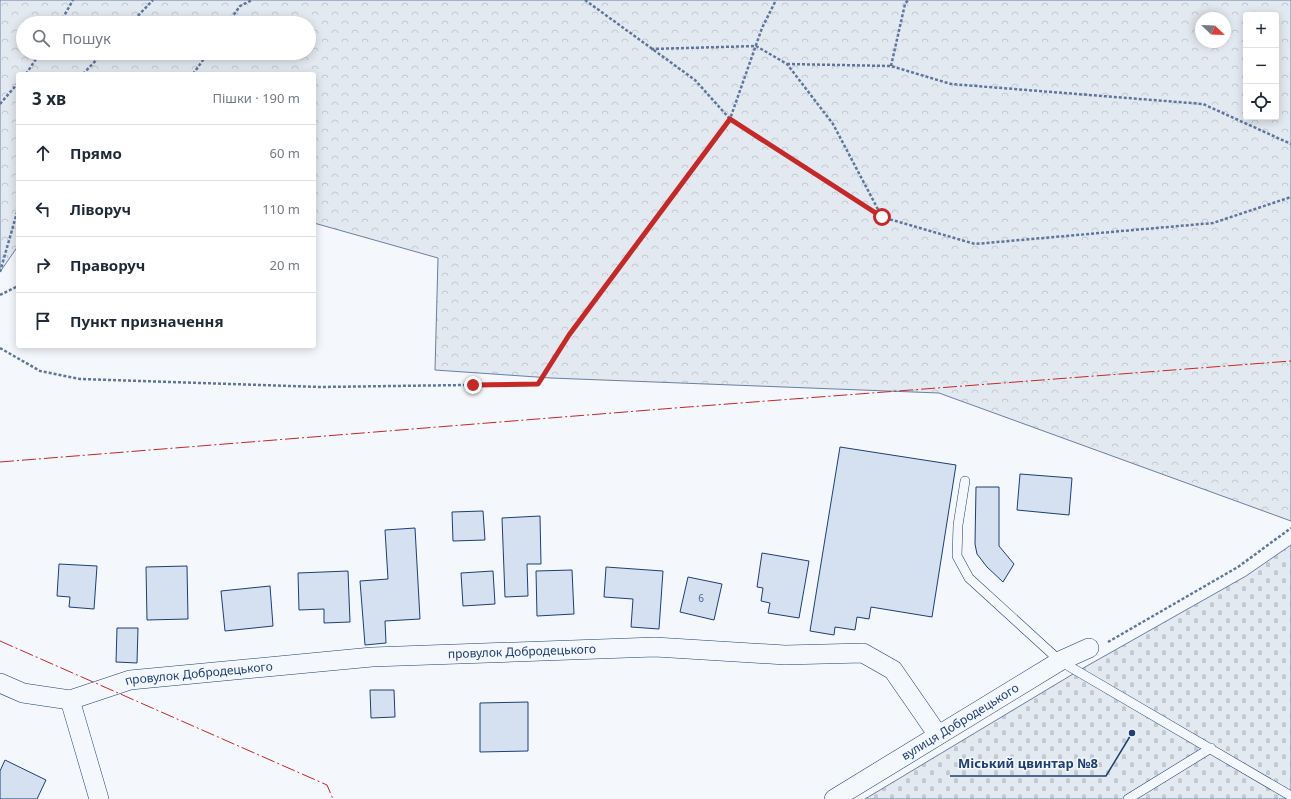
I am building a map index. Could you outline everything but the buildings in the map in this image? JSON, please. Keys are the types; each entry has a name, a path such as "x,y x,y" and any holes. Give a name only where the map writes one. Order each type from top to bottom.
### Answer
{"street":[{"name":"провулок Добродецького","path":"70,700 130,680 372,657 655,647 785,656 862,653 893,670 938,735"},
{"name":"вулиця Добродецького","path":"834,799 1060,660 1089,648"},
{"path":"0,683 23,693 70,700 99,799"}],"lane":[{"path":"965,481 958,525 957,556 969,578 1060,660 1212,748 1291,796"},
{"path":"1128,799 1212,748"}],"path":[{"path":"64,16 73,0"},
{"path":"138,16 153,0"},
{"path":"233,16 240,6 252,0"},
{"path":"585,0 695,80 730,119 882,217 975,244 1213,223 1291,197"},
{"path":"0,348 40,371 80,379 321,387 538,384 569,335 730,119 762,28 776,0"},
{"path":"891,66 905,4 908,0"},
{"path":"651,49 756,46 787,64 832,124 882,217"},
{"path":"27,72 35,60"},
{"path":"85,72 96,60"},
{"path":"194,72 203,60"},
{"path":"787,64 891,66 951,84 1203,104 1291,144"},
{"path":"0,104 16,85"},
{"path":"0,272 16,216"},
{"path":"0,295 16,287"},
{"path":"1089,648 1108,642 1238,567 1291,528"}],"green space":[{"path":"0,0 1291,0 1291,521 939,393 551,378 435,370 438,258 316,224 316,72 16,72 16,249 0,272"},
{"path":"1291,545 1291,799 865,799 1078,671 1246,576"}],"power":[{"path":"0,462 1291,361"},
{"path":"0,641 327,785 333,799"}],"place":[{"name":"Міський цвинтар №8","path":"1132,733"}],"route":[{"path":"473,385 538,384 569,335 730,119 882,217"}]}
